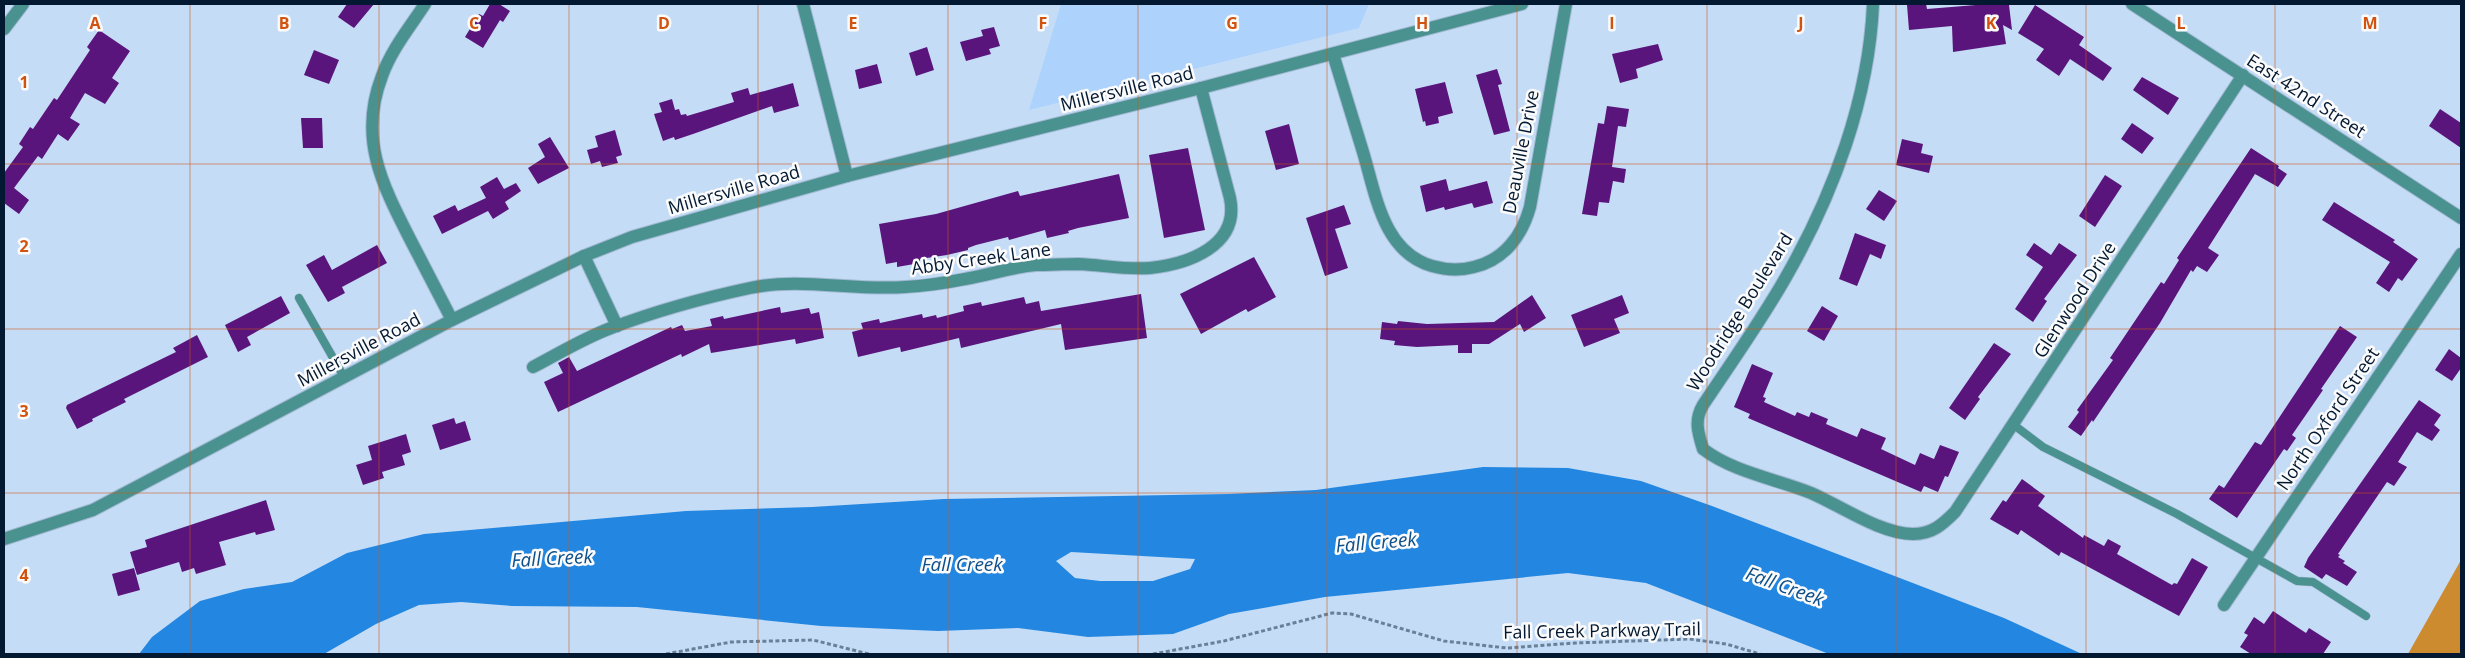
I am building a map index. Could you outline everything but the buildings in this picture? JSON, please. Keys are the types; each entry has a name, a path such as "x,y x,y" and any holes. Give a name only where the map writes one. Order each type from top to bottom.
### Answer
{"street":[{"path":"4,30 23,4"},
{"path":"425,4 391,55 381,76 372,116 373,148 387,194 452,320"},
{"path":"802,4 847,176"},
{"name":"Millersville Road","path":"4,539 93,510 452,320 584,256 632,237 847,176 1201,88 1522,4"},
{"name":"Deauville Drive","path":"1333,54 1388,231 1410,256 1424,264 1447,270 1472,268 1487,263 1507,250 1525,223 1530,207 1566,4"},
{"name":"Woodridge Boulevard","path":"1873,4 1865,75 1852,122 1831,184 1816,220 1785,279 1700,411 1697,428 1703,449 1722,461 1812,494 1887,529 1912,534 1926,533"},
{"name":"East 42nd Street","path":"2132,4 2461,218"},
{"name":"Glenwood Drive","path":"1926,533 1936,530 1955,512 2243,75"},
{"name":"Abby Creek Lane","path":"533,368 577,344 617,326 663,310 734,291 767,285 808,283 857,287 908,287 949,282 997,271 1036,266 1076,264 1150,268 1170,264 1202,253 1221,239 1230,224 1232,213 1230,198 1201,88"},
{"name":"North Oxford Street","path":"2224,605 2461,254"},
{"path":"584,256 617,326"}],"lane":[{"path":"299,298 344,377"},
{"path":"2014,425 2042,447 2128,488 2257,557 2297,581 2313,582 2366,616"}],"path":[{"name":"Fall Creek Parkway Trail","path":"1153,654 1224,641 1332,613 1350,614 1444,640 1507,648 1575,643 1689,639 1726,644 1760,654"},
{"path":"667,654 730,642 813,640 869,654"}],"shaded area":[{"path":"1061,4 1369,4 1359,28 1029,110"},
{"path":"2461,560 2461,654 2408,654"}],"water":[{"name":"Fall Creek","path":"1483,467 1568,468 1641,481 1712,506 2004,618 2082,654 1829,654 1646,583 1568,573 1325,597 1229,614 1173,634 1088,637 1018,628 938,631 821,626 637,607 512,606 461,602 419,605 376,624 324,654 139,654 152,637 200,601 244,589 292,582 347,553 424,534 686,511 812,507 944,499 1228,494 1316,490","holes":["1071,552 1195,559 1190,569 1153,581 1100,581 1075,578 1056,561"]}]}
